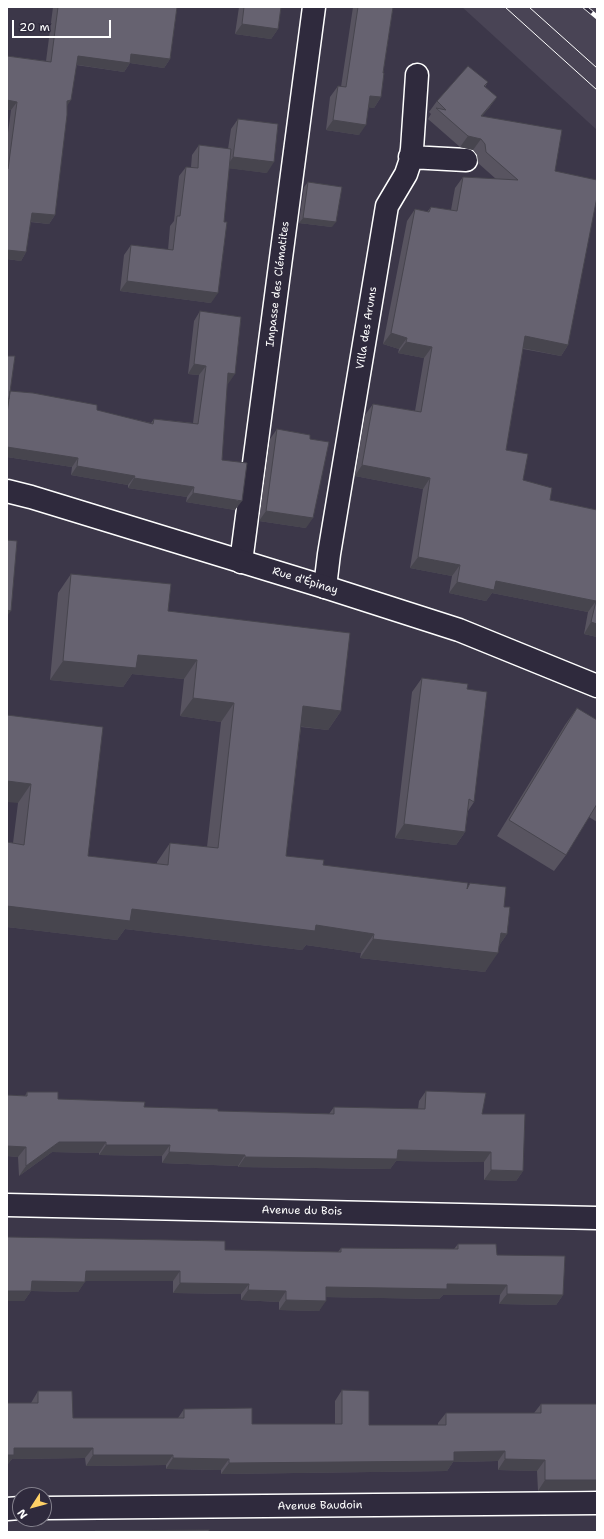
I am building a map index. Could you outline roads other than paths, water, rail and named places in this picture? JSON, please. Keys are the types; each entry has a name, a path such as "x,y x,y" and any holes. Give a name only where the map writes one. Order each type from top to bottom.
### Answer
{"street":[{"name":"Impasse des Clématites","path":"241,562 314,7"},
{"name":"Villa des Arums","path":"325,587 329,554 387,206 406,174 410,157 417,75"},
{"path":"410,157 466,160"},
{"name":"Rue d'Épinay","path":"7,491 325,587 459,630 597,686"},
{"name":"Avenue du Bois","path":"7,1205 597,1218"},
{"name":"Avenue Baudoin","path":"52,1508 597,1503"}],"tram line":[{"path":"505,7 597,90"},
{"path":"529,7 597,68"}],"railway":[{"path":"585,7 597,17"}]}
